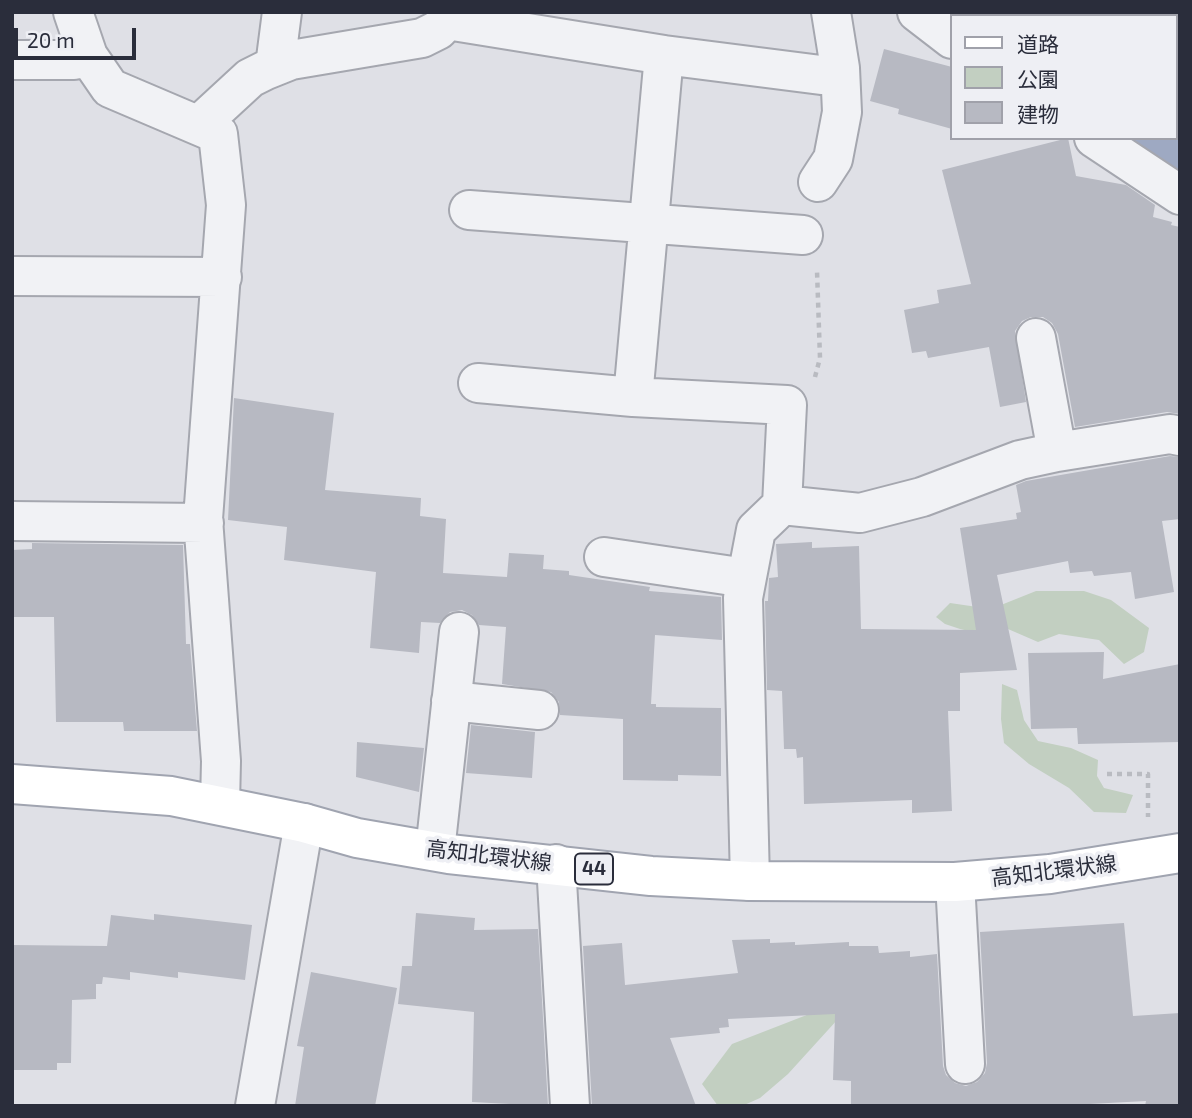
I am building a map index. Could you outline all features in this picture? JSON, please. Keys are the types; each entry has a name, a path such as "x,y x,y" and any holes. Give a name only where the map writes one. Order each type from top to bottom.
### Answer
{"main road":[{"name":"高知北環状線","path":"12,784 111,789 220,804 357,838 435,851 651,876 750,881 954,881 1050,874 1180,853"}],"street":[{"path":"73,12 88,56 110,88 218,134 226,205 204,523 221,761 220,804"},
{"path":"275,66 282,12"},
{"path":"818,182 833,159 842,112 840,68 831,12"},
{"path":"917,12 950,37"},
{"path":"199,125 250,78 275,66 290,60 422,38 438,30 451,16 664,55 821,75 840,68"},
{"path":"633,397 664,55"},
{"path":"12,60 74,60 88,56"},
{"path":"1097,140 1180,195"},
{"path":"469,210 649,224 810,250"},
{"path":"12,276 222,277"},
{"path":"1036,338 1057,452"},
{"path":"478,383 633,397 787,405 782,505 756,530 743,598 750,881"},
{"path":"782,505 860,513 922,497 1020,460 1170,434 1180,436"},
{"path":"12,522 204,523"},
{"path":"604,557 746,578"},
{"path":"435,851 459,632"},
{"path":"451,701 539,710"},
{"path":"255,1106 304,823"},
{"path":"556,864 570,1106"},
{"path":"954,881 965,1064"}],"path":[{"path":"810,250 821,358 814,384"},
{"path":"1107,774 1148,774 1148,817"}],"green space":[{"path":"1036,591 1084,591 1111,600 1149,628 1144,652 1124,664 1099,640 1059,634 1038,642 1008,629 981,634 945,624 936,617 950,603 991,609"},
{"path":"1002,684 1017,690 1024,720 1038,741 1071,748 1098,760 1097,776 1104,788 1133,795 1126,813 1094,812 1069,788 1029,764 1004,743 1001,719"},
{"path":"843,981 838,1019 788,1074 760,1098 742,1106 718,1106 702,1084 732,1044 817,1011"}],"building":[{"path":"884,49 950,66 950,128 898,114 899,109 870,101"},
{"path":"1068,140 1076,176 1126,185 1155,205 1153,217 1180,227 1180,414 1167,412 1075,427 1058,334 1052,323 1043,317 1031,317 1022,321 1015,331 1026,402 1000,407 989,347 928,358 926,351 912,353 904,310 939,303 937,290 971,284 942,170"},
{"path":"234,398 334,413 325,490 421,498 420,516 446,519 443,573 507,577 509,553 544,555 543,569 569,571 569,575 650,587 649,591 721,597 722,640 655,635 651,704 656,704 656,707 721,708 721,776 678,775 678,781 623,780 623,719 560,715 559,702 551,692 502,684 506,627 479,625 472,615 462,610 450,612 440,623 421,622 419,653 370,648 376,572 284,560 287,527 228,520"},
{"path":"1170,456 1180,457 1180,519 1162,521 1174,592 1135,599 1131,572 1094,576 1092,571 1070,573 1068,561 997,575 1017,670 960,673 960,711 948,711 952,811 912,813 912,800 804,804 803,757 797,758 796,749 784,749 782,691 767,690 765,601 768,601 769,578 778,577 776,544 812,542 812,548 859,546 861,629 976,630 960,528 1017,519 1016,513 1021,512 1016,485 1026,481"},
{"path":"32,543 183,545 186,644 190,644 197,731 124,731 123,722 56,722 54,617 12,617 12,550 32,549"},
{"path":"1104,652 1103,679 1180,664 1180,742 1078,744 1077,728 1031,729 1028,653"},
{"path":"471,725 535,732 532,778 466,773"},
{"path":"357,742 424,748 419,792 356,777"},
{"path":"416,913 475,918 474,930 538,929 548,1106 472,1102 474,1012 398,1004 402,966 412,966"},
{"path":"154,914 252,925 245,980 178,972 178,978 130,972 130,980 103,977 102,984 96,984 96,999 72,1000 71,1063 57,1063 57,1070 12,1070 12,945 107,946 111,915 154,920"},
{"path":"1124,923 1133,1016 1180,1013 1180,1106 1145,1106 1146,1101 1052,1106 851,1106 851,1081 833,1080 835,1014 728,1019 729,1027 719,1028 720,1033 670,1038 696,1106 592,1106 583,946 622,943 625,985 738,973 732,940 770,939 770,943 795,942 795,945 849,942 849,946 878,946 879,953 910,951 910,957 937,954 943,1066 946,1075 955,1083 966,1086 977,1082 985,1073 987,1063 980,932"},
{"path":"311,972 397,988 375,1106 295,1106 304,1047 297,1046"}],"waterway":[{"path":"1155,140 1180,158"}]}
